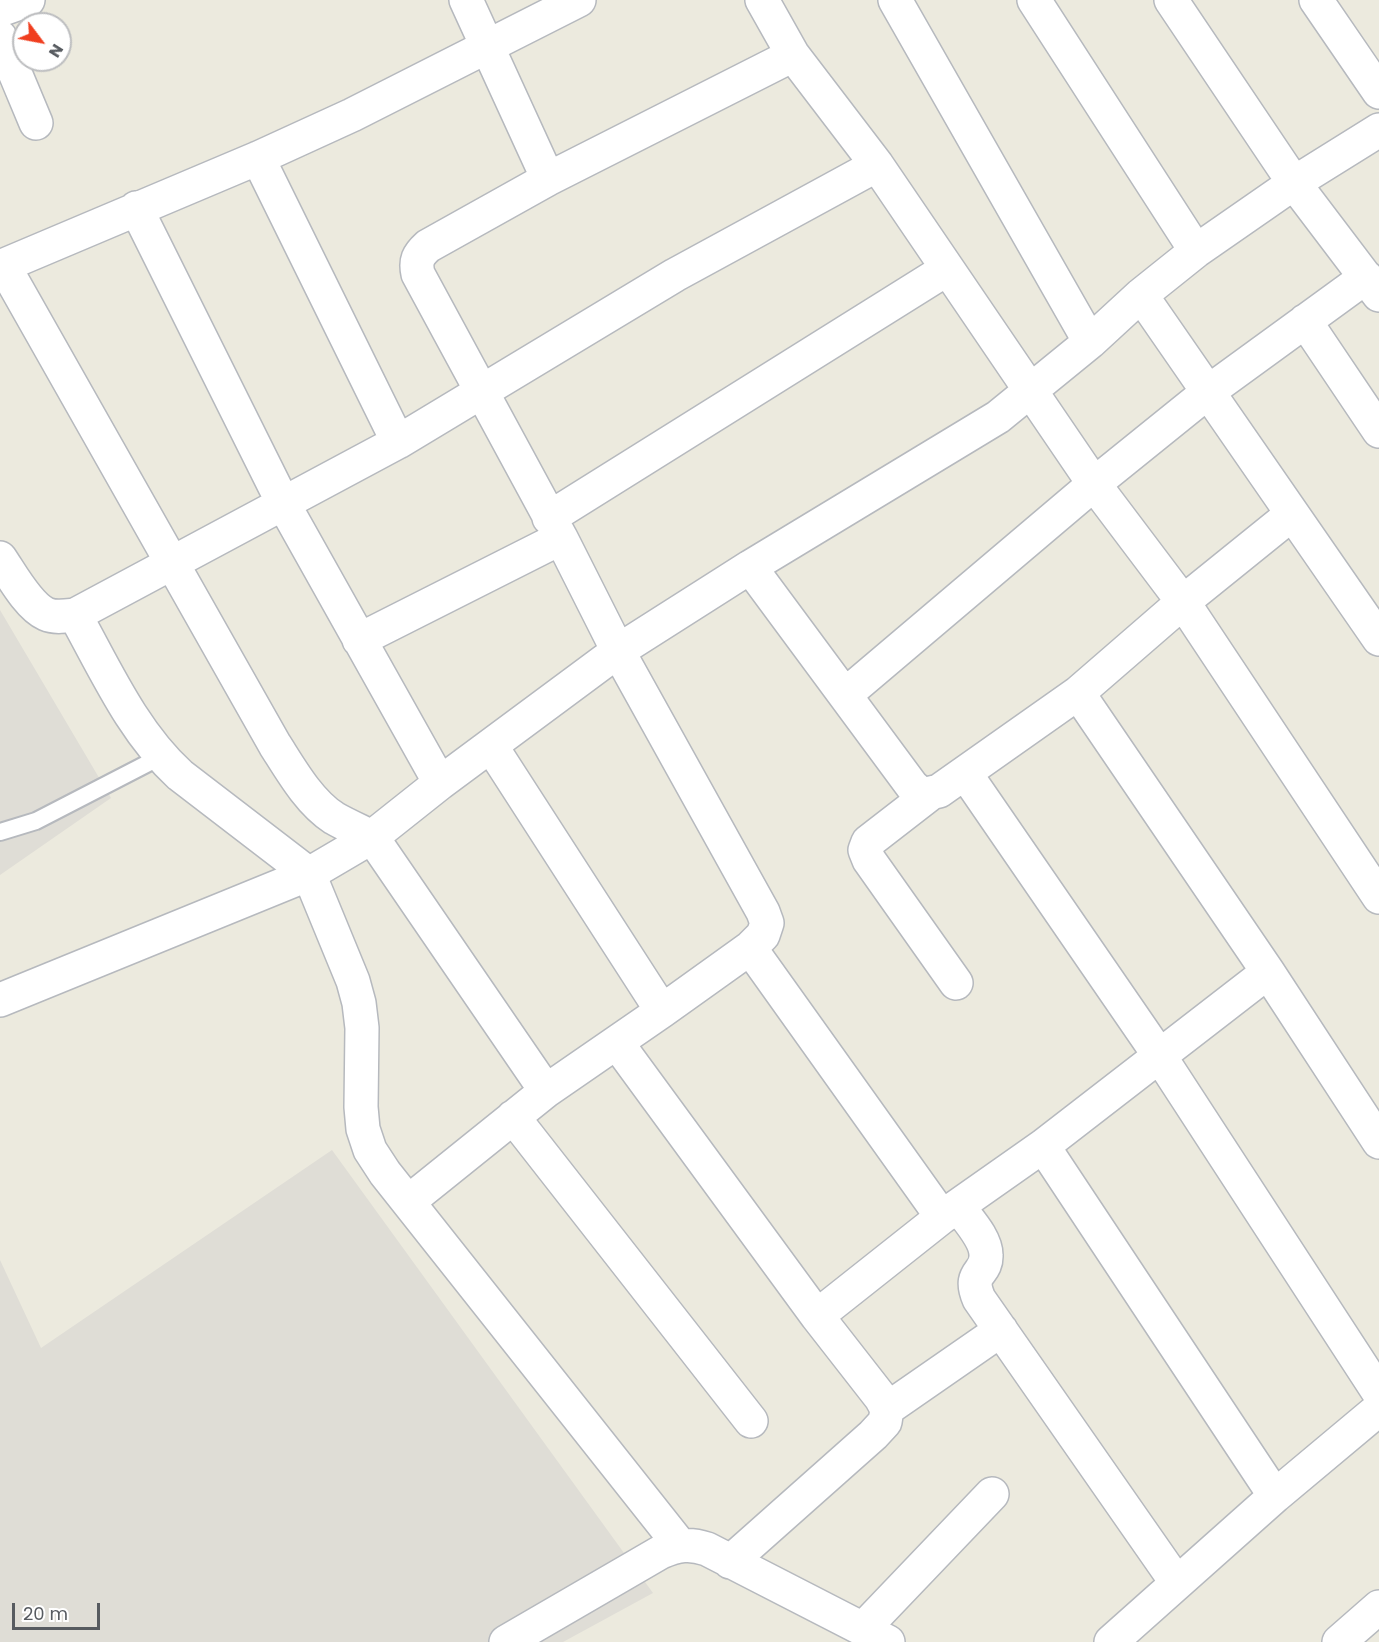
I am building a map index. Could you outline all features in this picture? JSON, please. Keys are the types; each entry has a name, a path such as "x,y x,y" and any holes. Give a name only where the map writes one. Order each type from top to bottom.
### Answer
{"street":[{"path":"0,10 28,0"},
{"path":"466,0 548,179"},
{"path":"546,1091 372,837 333,817 310,795 275,746 2,267 258,158 352,115 579,0"},
{"path":"762,0 793,55 877,165 1094,484 1183,602 1379,897"},
{"path":"895,0 1090,342"},
{"path":"1034,0 1196,251"},
{"path":"845,695 1094,484 1208,392 1305,321 1373,286 1294,183 1171,0"},
{"path":"1316,0 1379,92"},
{"path":"0,37 36,123"},
{"path":"408,1202 546,1091 750,948 764,935 767,923 618,651 555,528 418,274 416,264 419,254 428,246 548,179 793,55"},
{"path":"0,1000 309,874 372,837 440,783 618,651 750,567 998,417 1196,251 1294,183 1379,130"},
{"path":"258,158 398,442"},
{"path":"0,558 33,604 46,614 75,615 398,442 675,275 877,165"},
{"path":"136,208 283,503 440,783"},
{"path":"359,640 555,528 947,269"},
{"path":"1141,295 1379,639"},
{"path":"1305,321 1379,431"},
{"path":"956,983 869,860 865,850 868,842 930,795 939,791 1078,693 1183,602 1292,514"},
{"path":"750,567 912,786 921,795 930,795"},
{"path":"75,615 126,709 160,757 180,776 309,874 353,981 359,1003 362,1028 361,1107 363,1129 370,1150 408,1202 679,1544"},
{"path":"1078,693 1268,972 1379,1142"},
{"path":"490,746 662,1011"},
{"path":"965,773 1159,1055 1377,1410 1275,1496 1111,1642"},
{"path":"750,948 950,1211 983,1243 986,1262 975,1279 974,1287 978,1299 1177,1583"},
{"path":"817,1316 950,1211 1043,1146 1268,972"},
{"path":"617,1043 817,1316 881,1398 887,1410 885,1422 873,1435 730,1562"},
{"path":"513,1118 751,1421"},
{"path":"1043,1146 1275,1496"},
{"path":"887,1410 1001,1330"},
{"path":"506,1642 661,1552 679,1544 696,1545 875,1636 992,1494"},
{"path":"1339,1642 1379,1607"}],"lane":[{"path":"0,832 36,821 160,757"}],"shaded area":[{"path":"0,610 111,798 0,875"},
{"path":"332,1150 653,1593 563,1642 0,1642 0,1260 41,1348"}]}
